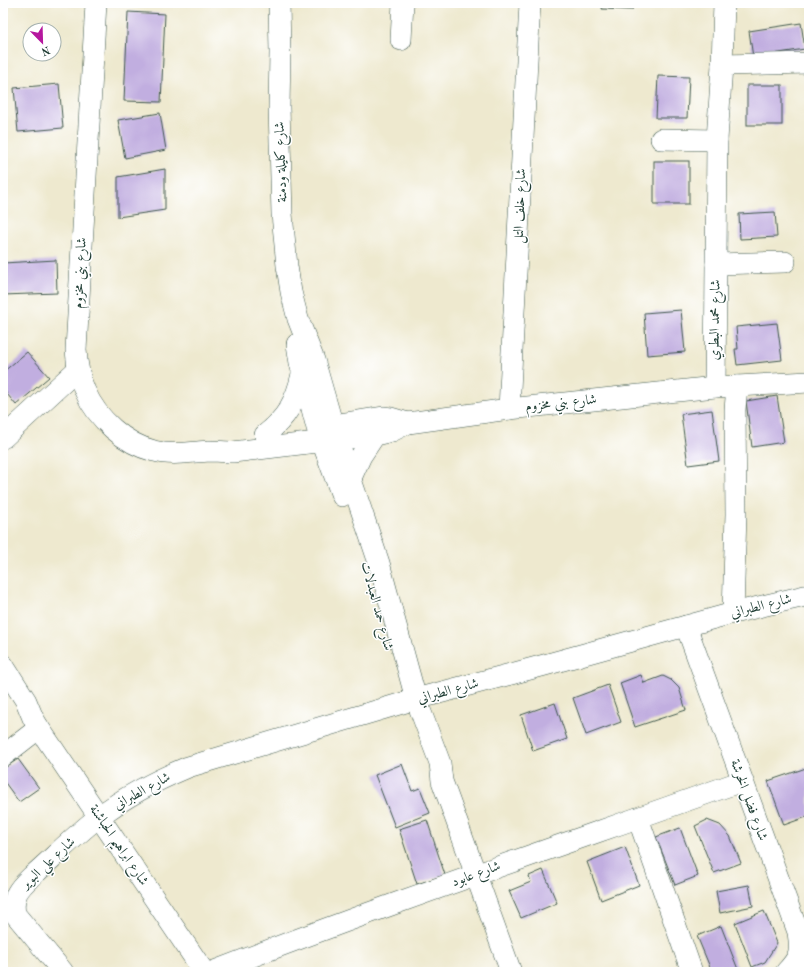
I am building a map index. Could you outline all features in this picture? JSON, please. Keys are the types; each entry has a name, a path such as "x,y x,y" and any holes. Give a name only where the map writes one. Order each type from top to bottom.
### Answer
{"street":[{"name":"شارع بني مخزوم","path":"96,3 76,350 78,369 85,392 97,412 113,430 133,443 154,451 176,453 211,451 233,452 327,434 383,417 408,423"},
{"name":"شارع كليلة ودمنة","path":"279,3 279,107 282,214 287,266 291,292 298,319 314,360 327,434"},
{"path":"401,40 404,3"},
{"name":"شارع خلف التل","path":"509,409 530,3"},
{"name":"شارع محمد البطري","path":"715,387 716,140 722,65 724,3"},
{"path":"722,65 809,63"},
{"path":"661,139 716,140"},
{"path":"716,264 785,262"},
{"name":"شارع كليلة ودمنة","path":"298,319 297,341 303,374 327,434"},
{"path":"3,438 78,369"},
{"path":"265,435 276,426 290,408 299,388 303,374"},
{"path":"715,387 809,382"},
{"path":"733,613 736,514 735,410 737,386"},
{"name":"شارع بني مخزوم","path":"211,451 232,440 265,435 375,434 392,431 408,423 509,409 715,387"},
{"name":"شارع حمد العبدلات","path":"327,434 351,478 410,701 440,763 442,781 511,972"},
{"name":"شارع حمد العبدلات","path":"327,434 374,566"},
{"path":"351,478 361,456 375,434"},
{"name":"شارع الطبراني","path":"100,816 126,798 155,781 188,767 410,701 733,613 809,595"},
{"name":"شارع فضل الخرشة","path":"686,626 798,932 800,948 796,962 786,972"},
{"name":"شارع ابراهيم الحباشنة","path":"3,665 26,701 36,723 204,972"},
{"name":"شارع ابراهيم الحباشنة","path":"3,688 18,707 36,723"},
{"path":"3,756 36,723"},
{"name":"شارع عابود","path":"212,972 476,874 742,781"},
{"name":"شارع علي البوير","path":"63,972 15,914 15,896 20,887 100,816"},
{"path":"638,818 692,972"}],"building":[{"path":"603,3 633,3 632,10 602,9"},
{"path":"128,12 165,14 161,102 124,101"},
{"path":"801,23 805,49 753,57 749,31"},
{"path":"658,76 689,77 687,118 656,118"},
{"path":"59,84 63,128 18,132 14,88"},
{"path":"747,85 782,85 782,125 747,125"},
{"path":"160,113 166,150 125,158 118,120"},
{"path":"654,161 689,161 689,204 654,204"},
{"path":"165,169 165,210 118,217 118,177"},
{"path":"775,212 777,237 740,239 739,214"},
{"path":"56,260 57,293 3,295 3,263"},
{"path":"681,310 685,352 647,355 644,313"},
{"path":"777,323 782,360 737,365 735,349 738,349 736,327"},
{"path":"27,352 49,377 16,405 3,389 3,372"},
{"path":"777,396 784,442 752,447 746,401"},
{"path":"712,410 719,461 688,465 681,414"},
{"path":"641,675 644,683 663,676 671,680 679,688 686,710 635,727 620,683"},
{"path":"608,685 621,722 586,735 573,698"},
{"path":"555,703 567,739 533,751 521,715"},
{"path":"18,759 39,788 19,802 3,780 3,769"},
{"path":"402,764 412,791 420,788 430,813 395,827 375,775"},
{"path":"809,767 809,816 784,825 768,781"},
{"path":"427,820 445,875 417,884 399,829"},
{"path":"707,820 720,825 730,836 741,863 714,873 695,826"},
{"path":"680,828 698,876 675,885 656,837"},
{"path":"625,847 639,885 601,900 587,862"},
{"path":"543,870 557,903 521,918 509,891 531,882 529,876"},
{"path":"749,885 753,906 720,913 716,891"},
{"path":"764,911 777,943 765,962 752,967 735,923"},
{"path":"721,926 739,972 712,972 697,936"}]}
